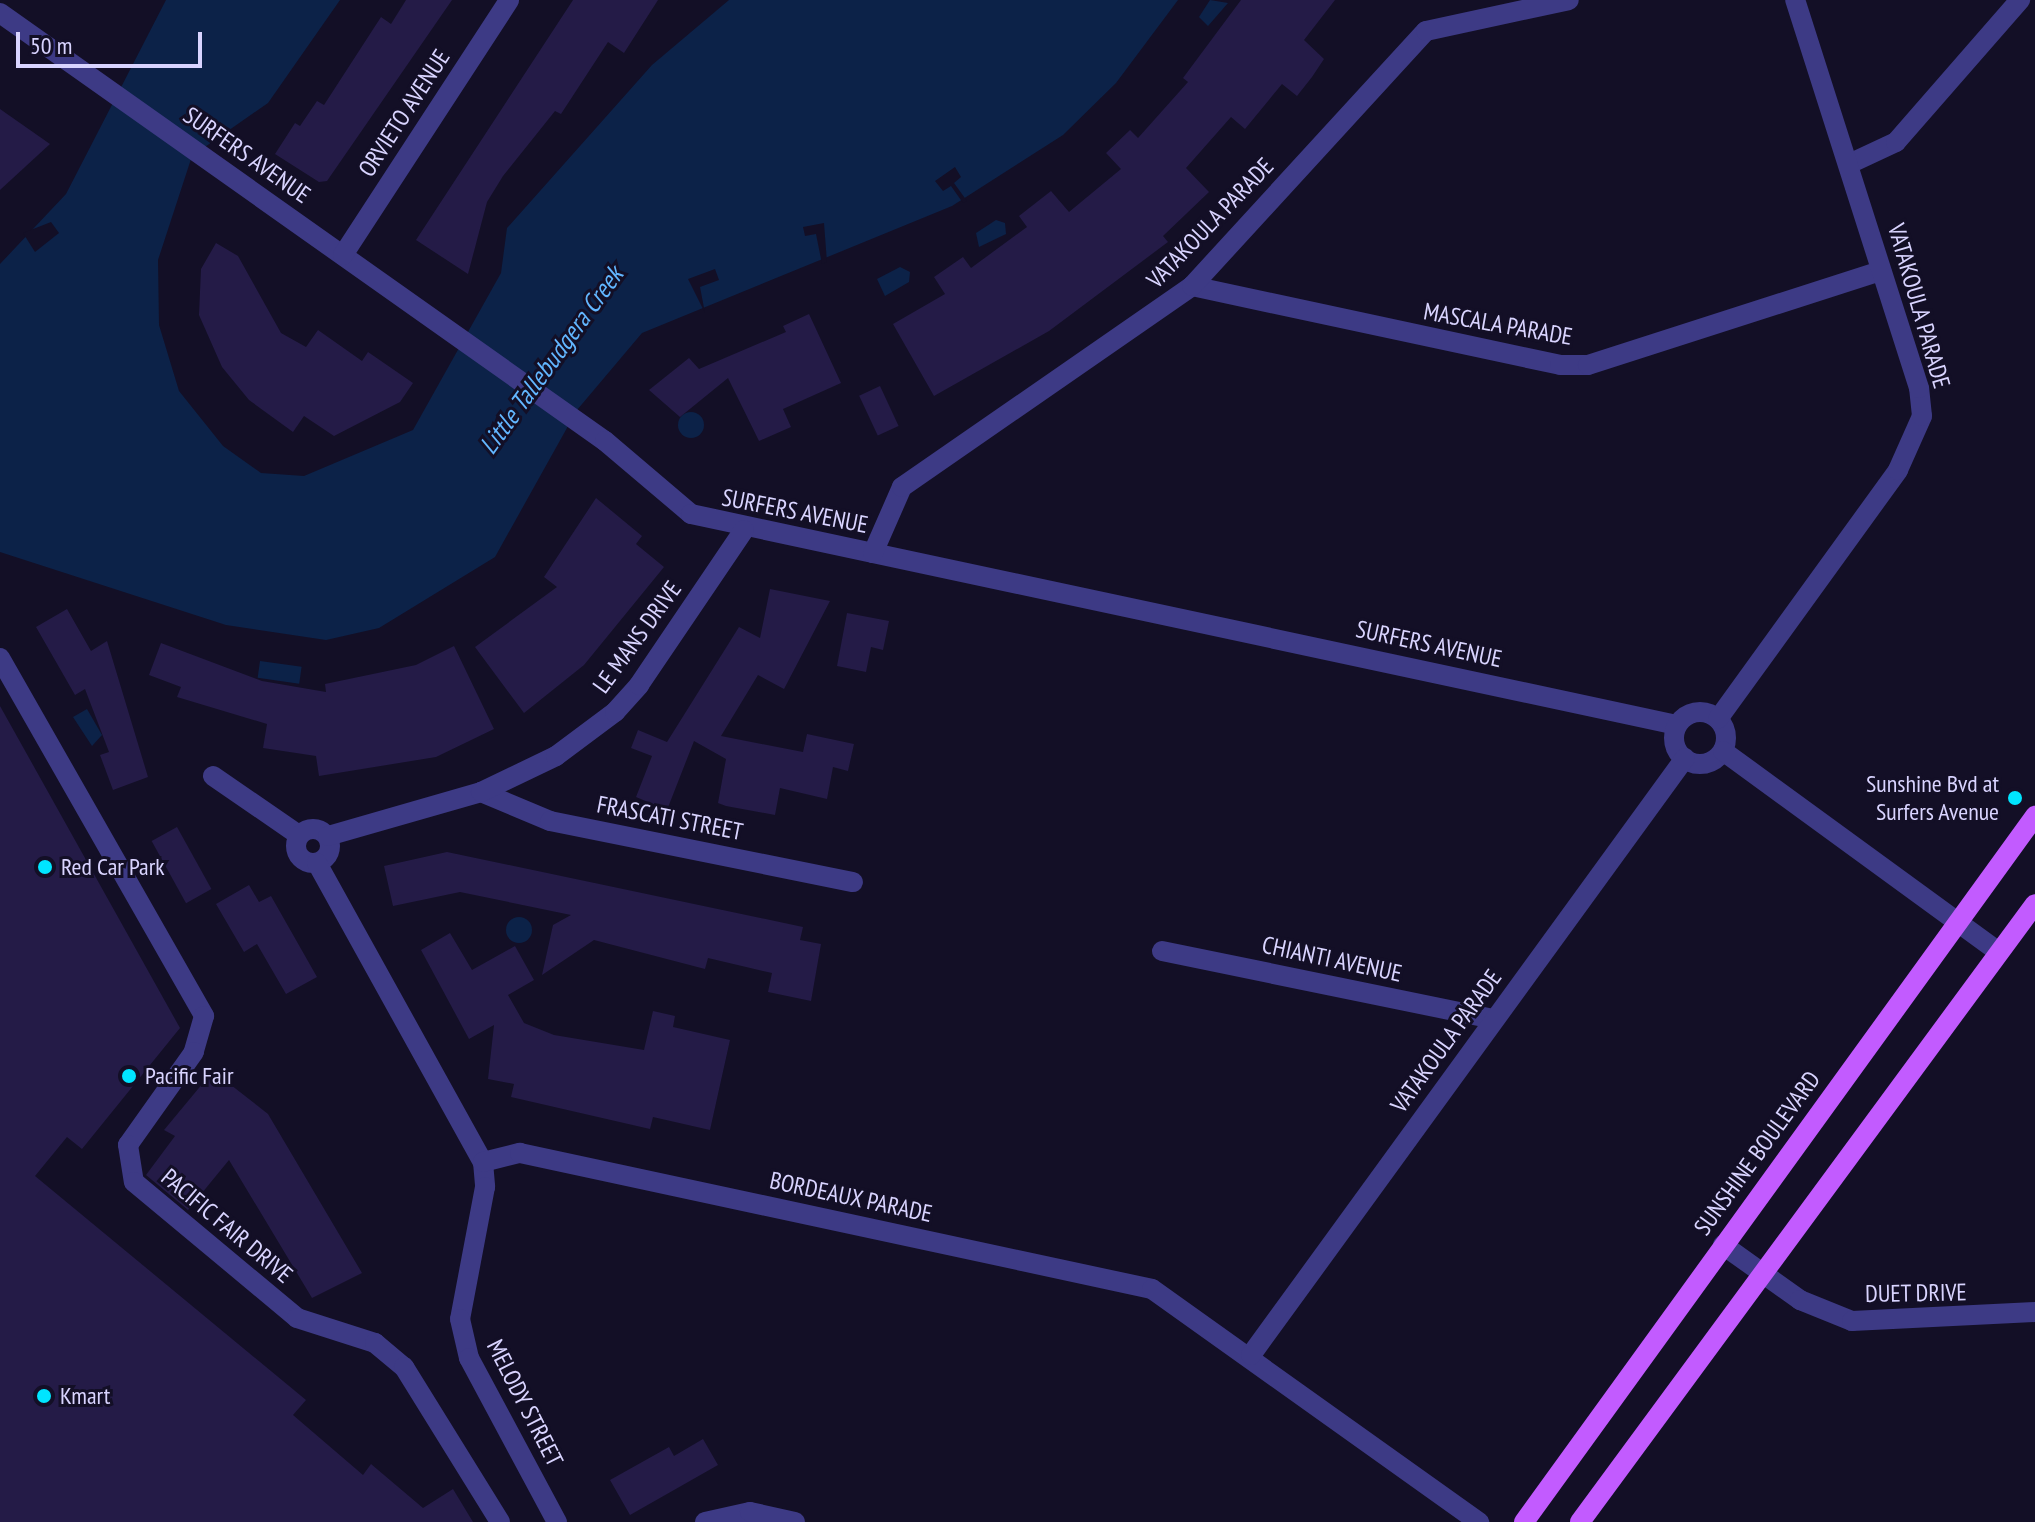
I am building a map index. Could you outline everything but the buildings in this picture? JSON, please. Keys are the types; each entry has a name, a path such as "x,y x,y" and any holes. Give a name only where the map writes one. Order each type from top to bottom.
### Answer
{"main road":[{"name":"SUNSHINE BOULEVARD","path":"1524,1522 2035,816"},
{"path":"1580,1522 1760,1272 2035,904"}],"street":[{"name":"ORVIETO AVENUE","path":"343,255 509,0"},
{"name":"VATAKOULA PARADE","path":"873,553 902,487 1192,286 1426,31 1479,8 1569,0"},
{"name":"VATAKOULA PARADE","path":"1718,719 1914,445 1919,388 1795,0"},
{"path":"1849,164 1896,142 2020,0"},
{"name":"SURFERS AVENUE","path":"0,13 605,441 673,503 744,530 873,553 1677,725"},
{"name":"MASCALA PARADE","path":"1192,286 1545,362 1588,365 1881,271"},
{"name":"LE MANS DRIVE","path":"328,836 481,792 556,756 615,712 744,530"},
{"name":"PACIFIC FAIR DRIVE","path":"0,658 204,1016 194,1052 128,1145 134,1182 297,1318 375,1343 404,1367 500,1522"},
{"path":"1699,712 1718,719 1726,735 1723,751 1700,764 1685,758 1676,748 1677,725 1699,712"},
{"path":"1723,751 1999,952"},
{"name":"VATAKOULA PARADE","path":"1251,1355 1492,1019 1685,758"},
{"path":"213,776 299,835"},
{"name":"FRASCATI STREET","path":"481,792 550,821 853,882"},
{"path":"299,835 314,828 328,836 329,852 317,863"},
{"path":"299,835 301,858 317,863 483,1162"},
{"name":"CHIANTI AVENUE","path":"1162,951 1492,1019"},
{"name":"BORDEAUX PARADE","path":"483,1162 520,1153 1152,1289 1251,1355 1479,1522"},
{"name":"MELODY STREET","path":"483,1162 485,1187 460,1319 469,1358 557,1522"},
{"name":"DUET DRIVE","path":"1723,1245 1800,1300 1852,1321 2035,1312"},
{"path":"705,1522 750,1512 795,1522"}],"water":[{"name":"Little Tallebudgera Creek","path":"166,0 340,0 268,103 192,156 158,260 159,325 179,391 223,446 261,473 304,476 413,430 501,273 507,228 652,65 729,0 1178,0 1116,83 1063,135 952,206 642,333 577,410 495,557 379,628 326,640 226,625 0,552 0,264 66,194"},
{"path":"1210,0 1228,3 1208,26 1199,17"},
{"path":"996,220 1005,223 1006,234 979,247 976,233"},
{"path":"900,267 910,272 909,282 885,296 877,279"},
{"path":"691,412 700,416 704,425 700,434 691,438 682,434 678,425 682,416"},
{"path":"260,661 302,667 299,684 258,678"},
{"path":"87,709 102,735 92,746 73,717"},
{"path":"519,917 528,921 532,930 528,939 519,943 510,939 506,930 510,921"}],"pier":[{"path":"955,167 961,177 954,183 967,201 963,203 951,186 943,191 935,181"},
{"path":"51,222 59,233 35,252 23,233"},
{"path":"824,223 827,262 822,264 816,234 805,236 803,227"},
{"path":"715,269 719,280 700,287 705,313 688,279"}],"place":[{"name":"Sunshine Bvd at Surfers Avenue","path":"2015,798"},
{"name":"Red Car Park","path":"45,867"},
{"name":"Pacific Fair","path":"129,1076"},
{"name":"Kmart","path":"44,1396"}]}
